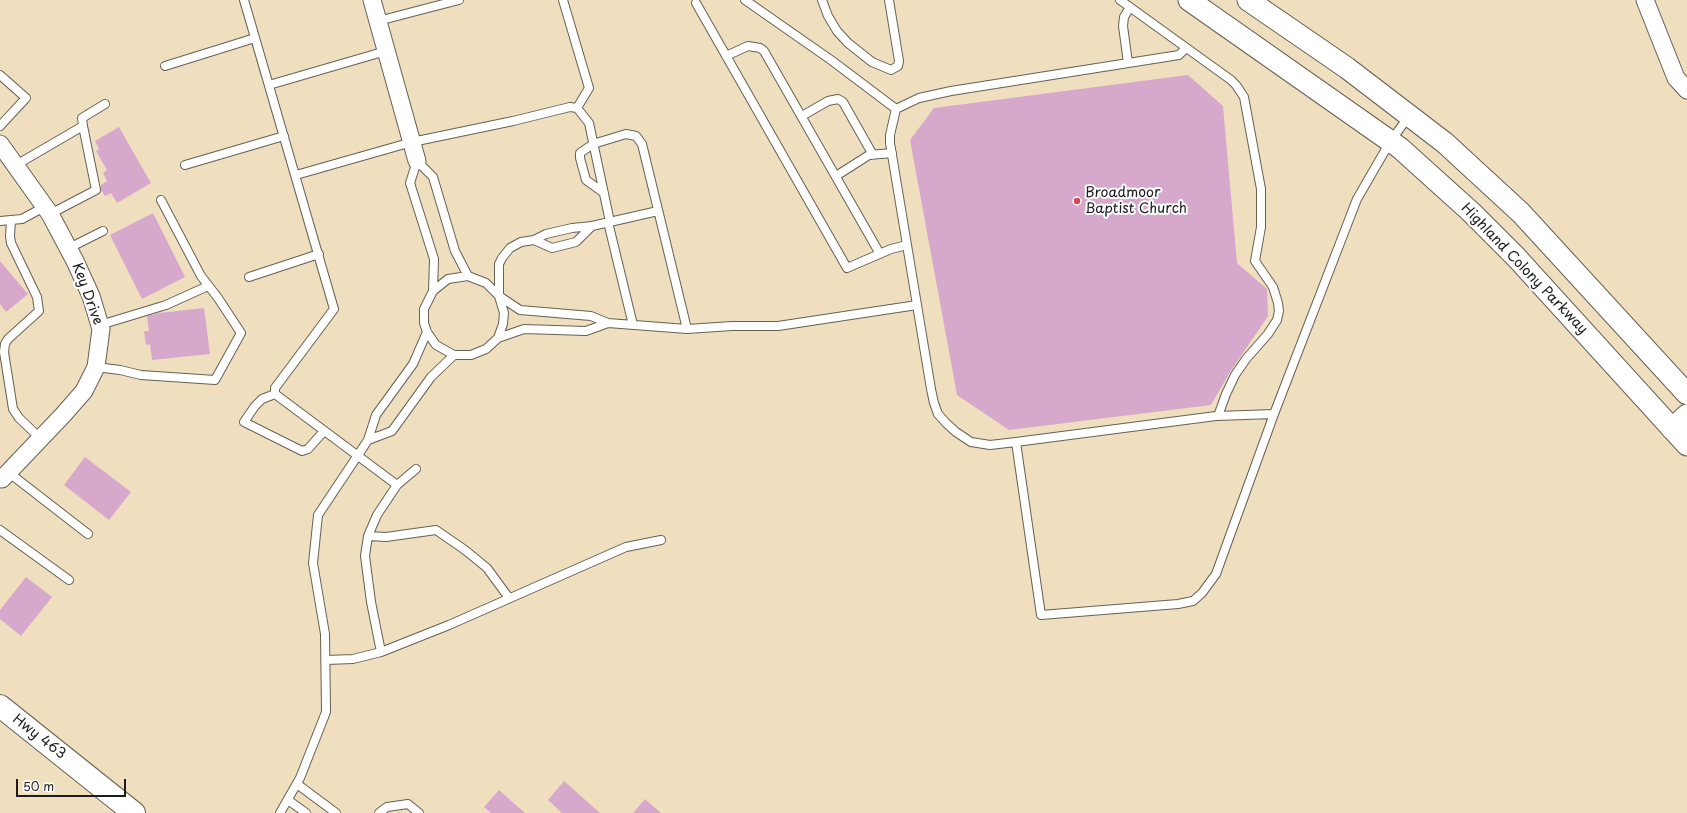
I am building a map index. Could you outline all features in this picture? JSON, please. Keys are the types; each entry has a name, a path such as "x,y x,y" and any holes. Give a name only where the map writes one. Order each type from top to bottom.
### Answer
{"main road":[{"name":"Hwy 463","path":"0,706 134,813"}],"street":[{"path":"372,0 417,161"},
{"name":"Highland Colony Parkway","path":"1188,0 1400,148 1471,212 1516,257 1687,446"},
{"path":"1248,0 1347,68 1445,143 1521,213 1687,394"},
{"path":"1645,0 1676,78 1687,90"},
{"name":"Key Drive","path":"0,144 48,210 69,248 91,296 101,328 96,367 84,390 3,477"},
{"path":"1672,429 1687,415"}],"lane":[{"path":"244,0 334,309 276,388 275,394"},
{"path":"378,21 458,0"},
{"path":"563,0 589,88 577,108"},
{"path":"745,0 896,109"},
{"path":"822,0 828,16 848,44 872,62 891,70 898,66 899,61 889,0"},
{"path":"1120,0 1231,80 1244,97 1261,189 1261,227 1255,261 1273,287 1279,312 1273,327 1235,374 1218,416"},
{"path":"698,1 726,56 847,268 880,254 907,245"},
{"path":"1128,63 1123,26 1124,17 1130,7"},
{"path":"164,66 255,38"},
{"path":"726,56 748,46 760,48 764,51 880,254"},
{"path":"896,109 920,98 951,91 1179,55 1186,48"},
{"path":"269,85 386,51"},
{"path":"0,75 26,98 0,126"},
{"path":"802,116 828,101 838,99 843,102 873,155"},
{"path":"0,221 22,219 96,190 82,118 105,104"},
{"path":"296,175 412,142 513,121 570,107 577,108 589,123 609,222 633,325"},
{"path":"896,109 890,135 892,153 931,389 938,414 956,432 972,442 990,445 1218,416 1274,414"},
{"path":"1016,442 1041,615 1178,604 1193,601 1202,593 1216,574 1274,414 1357,199 1390,142 1409,116"},
{"path":"16,165 83,126"},
{"path":"604,193 586,180 580,153 593,144 626,134 636,136 642,144 687,329"},
{"path":"185,165 284,136"},
{"path":"836,176 863,158 873,155 892,153"},
{"path":"468,276 455,251 433,177 417,161 410,183 434,259 432,291 424,309 424,323 427,332 436,345 454,355 471,355 486,349 498,338 524,329 586,331 608,323"},
{"path":"96,367 120,370 141,375 215,380 240,333 218,298 200,276 161,200"},
{"path":"498,338 503,324 504,313 498,296 499,264 510,248 521,242 534,240 546,234 572,228 592,226 658,211"},
{"path":"11,221 11,243 37,297 39,311 8,339 5,344 4,352 13,409 19,418 40,438"},
{"path":"534,240 552,248 576,242 592,226"},
{"path":"69,248 103,232"},
{"path":"250,277 319,254"},
{"path":"432,291 448,279 468,276 486,283 498,296 520,310 591,316 608,323 687,329 732,326 778,326 917,305"},
{"path":"100,325 166,305 208,286"},
{"path":"280,813 297,784 326,712 325,634 313,563 318,515 368,440 376,415 413,364 427,332"},
{"path":"368,440 392,431 431,377 454,355"},
{"path":"275,394 397,485"},
{"path":"275,394 262,399 254,406 244,422 302,451 308,449 324,430"},
{"path":"382,652 371,602 365,556 368,536 377,515 397,485 416,469"},
{"path":"3,477 88,534"},
{"path":"0,530 69,580"},
{"path":"368,536 386,537 436,530 465,550 487,568 509,598"},
{"path":"326,660 353,659 382,652 626,546 660,540"},
{"path":"297,784 336,813"},
{"path":"288,800 306,813"},
{"path":"379,813 387,807 408,804 419,813"}],"building":[{"name":"Broadmoor Baptist Church","path":"1188,75 1223,106 1237,263 1267,289 1268,316 1230,372 1211,405 1009,430 957,395 910,140 934,108"},
{"path":"119,127 151,183 117,203 111,193 105,196 101,190 101,185 107,181 103,173 107,170 96,151 99,149 95,141"},
{"path":"153,213 185,277 142,299 110,235"},
{"path":"0,261 28,294 6,312 0,304"},
{"path":"204,308 210,354 152,360 150,344 146,345 144,331 149,331 147,316 159,313"},
{"path":"85,457 131,492 109,520 64,485"},
{"path":"26,577 52,597 21,636 0,619 0,610"},
{"path":"564,781 600,813 562,813 548,800"},
{"path":"499,790 525,813 491,813 484,807"},
{"path":"645,799 661,813 633,813"}],"place":[{"name":"Broadmoor Baptist Church","path":"1077,201"}]}
